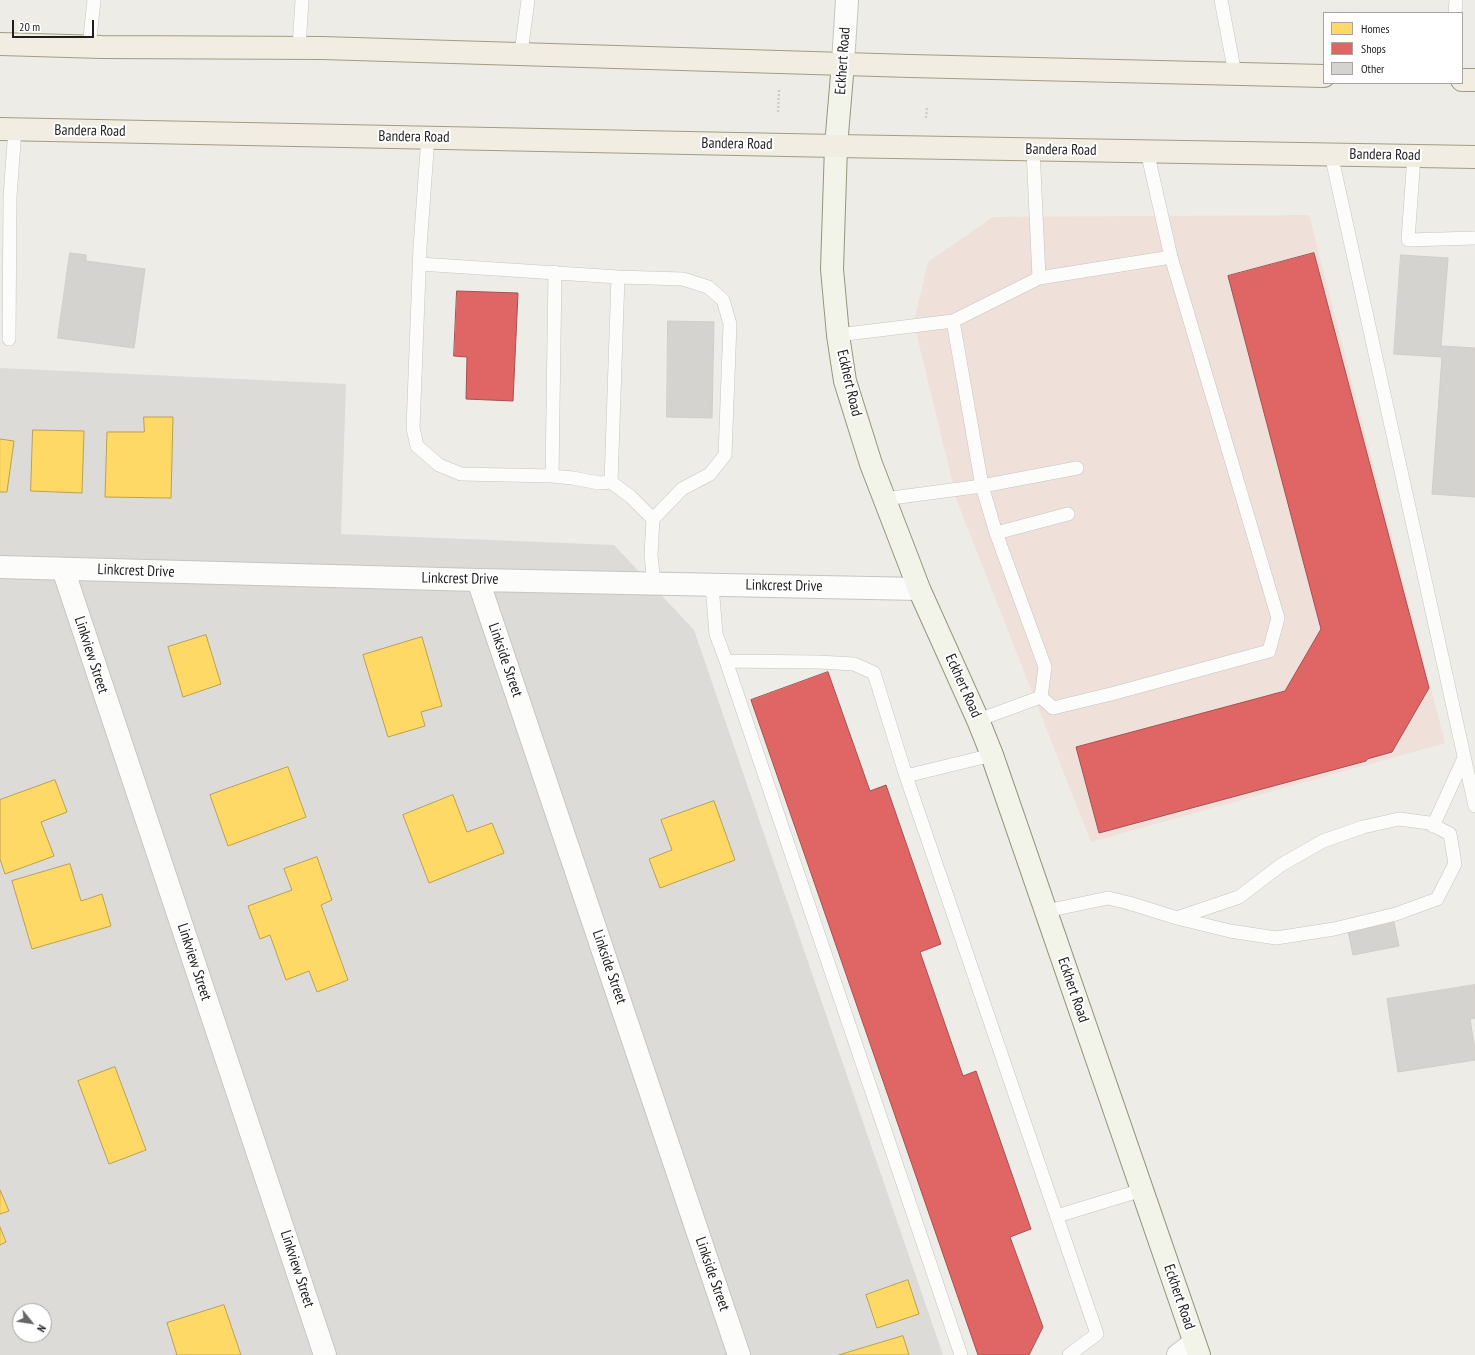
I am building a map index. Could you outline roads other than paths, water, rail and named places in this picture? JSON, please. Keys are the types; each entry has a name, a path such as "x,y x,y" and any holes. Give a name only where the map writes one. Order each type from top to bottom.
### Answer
{"main road":[{"path":"0,44 89,47 299,48 1323,76"},
{"name":"Eckhert Road","path":"843,63 836,146 832,269 838,334 845,381 871,464 919,590 978,720 992,755 1142,1190 1190,1351"},
{"path":"1463,80 1475,80"},
{"name":"Bandera Road","path":"8,129 1475,157"}],"street":[{"name":"Eckhert Road","path":"843,63 847,0"},
{"name":"Linkcrest Drive","path":"0,567 919,590"},
{"name":"Linkview Street","path":"63,569 326,1355"},
{"name":"Linkside Street","path":"478,580 739,1355"}],"lane":[{"path":"89,47 94,0"},
{"path":"299,48 302,0"},
{"path":"522,54 528,0"},
{"path":"1221,0 1235,74"},
{"path":"1455,12 1456,0"},
{"path":"8,129 10,197 9,339"},
{"path":"428,138 419,264 413,428 417,446 439,465 461,474 552,476 599,482 611,482 631,497 653,519"},
{"path":"1033,149 1039,278"},
{"path":"1041,697 1053,708 1115,693 1269,651 1278,618 1171,257 1147,151"},
{"path":"1331,154 1475,806"},
{"path":"1414,156 1408,240 1475,238"},
{"path":"838,334 953,321 1039,278 1171,257"},
{"path":"419,264 618,277 683,279 708,287 723,300 730,324 725,455 710,474 682,489 653,519 651,555 654,584"},
{"path":"552,476 556,272"},
{"path":"611,482 618,277"},
{"path":"953,321 982,486 996,534 1045,668 1041,697"},
{"path":"884,499 982,486 1077,468"},
{"path":"996,534 1068,514"},
{"path":"712,585 716,634 961,1355"},
{"path":"726,661 854,664 874,673 906,776 1097,1334 1069,1355"},
{"path":"978,720 1041,697"},
{"path":"906,776 992,755"},
{"path":"1433,826 1464,758"},
{"path":"1046,911 1108,898 1177,918 1230,931 1276,938 1334,929 1396,914 1437,899 1455,864 1450,834 1430,823 1399,818 1363,827 1323,841 1282,865 1239,896 1177,918"},
{"path":"1057,1216 1142,1190"}]}
